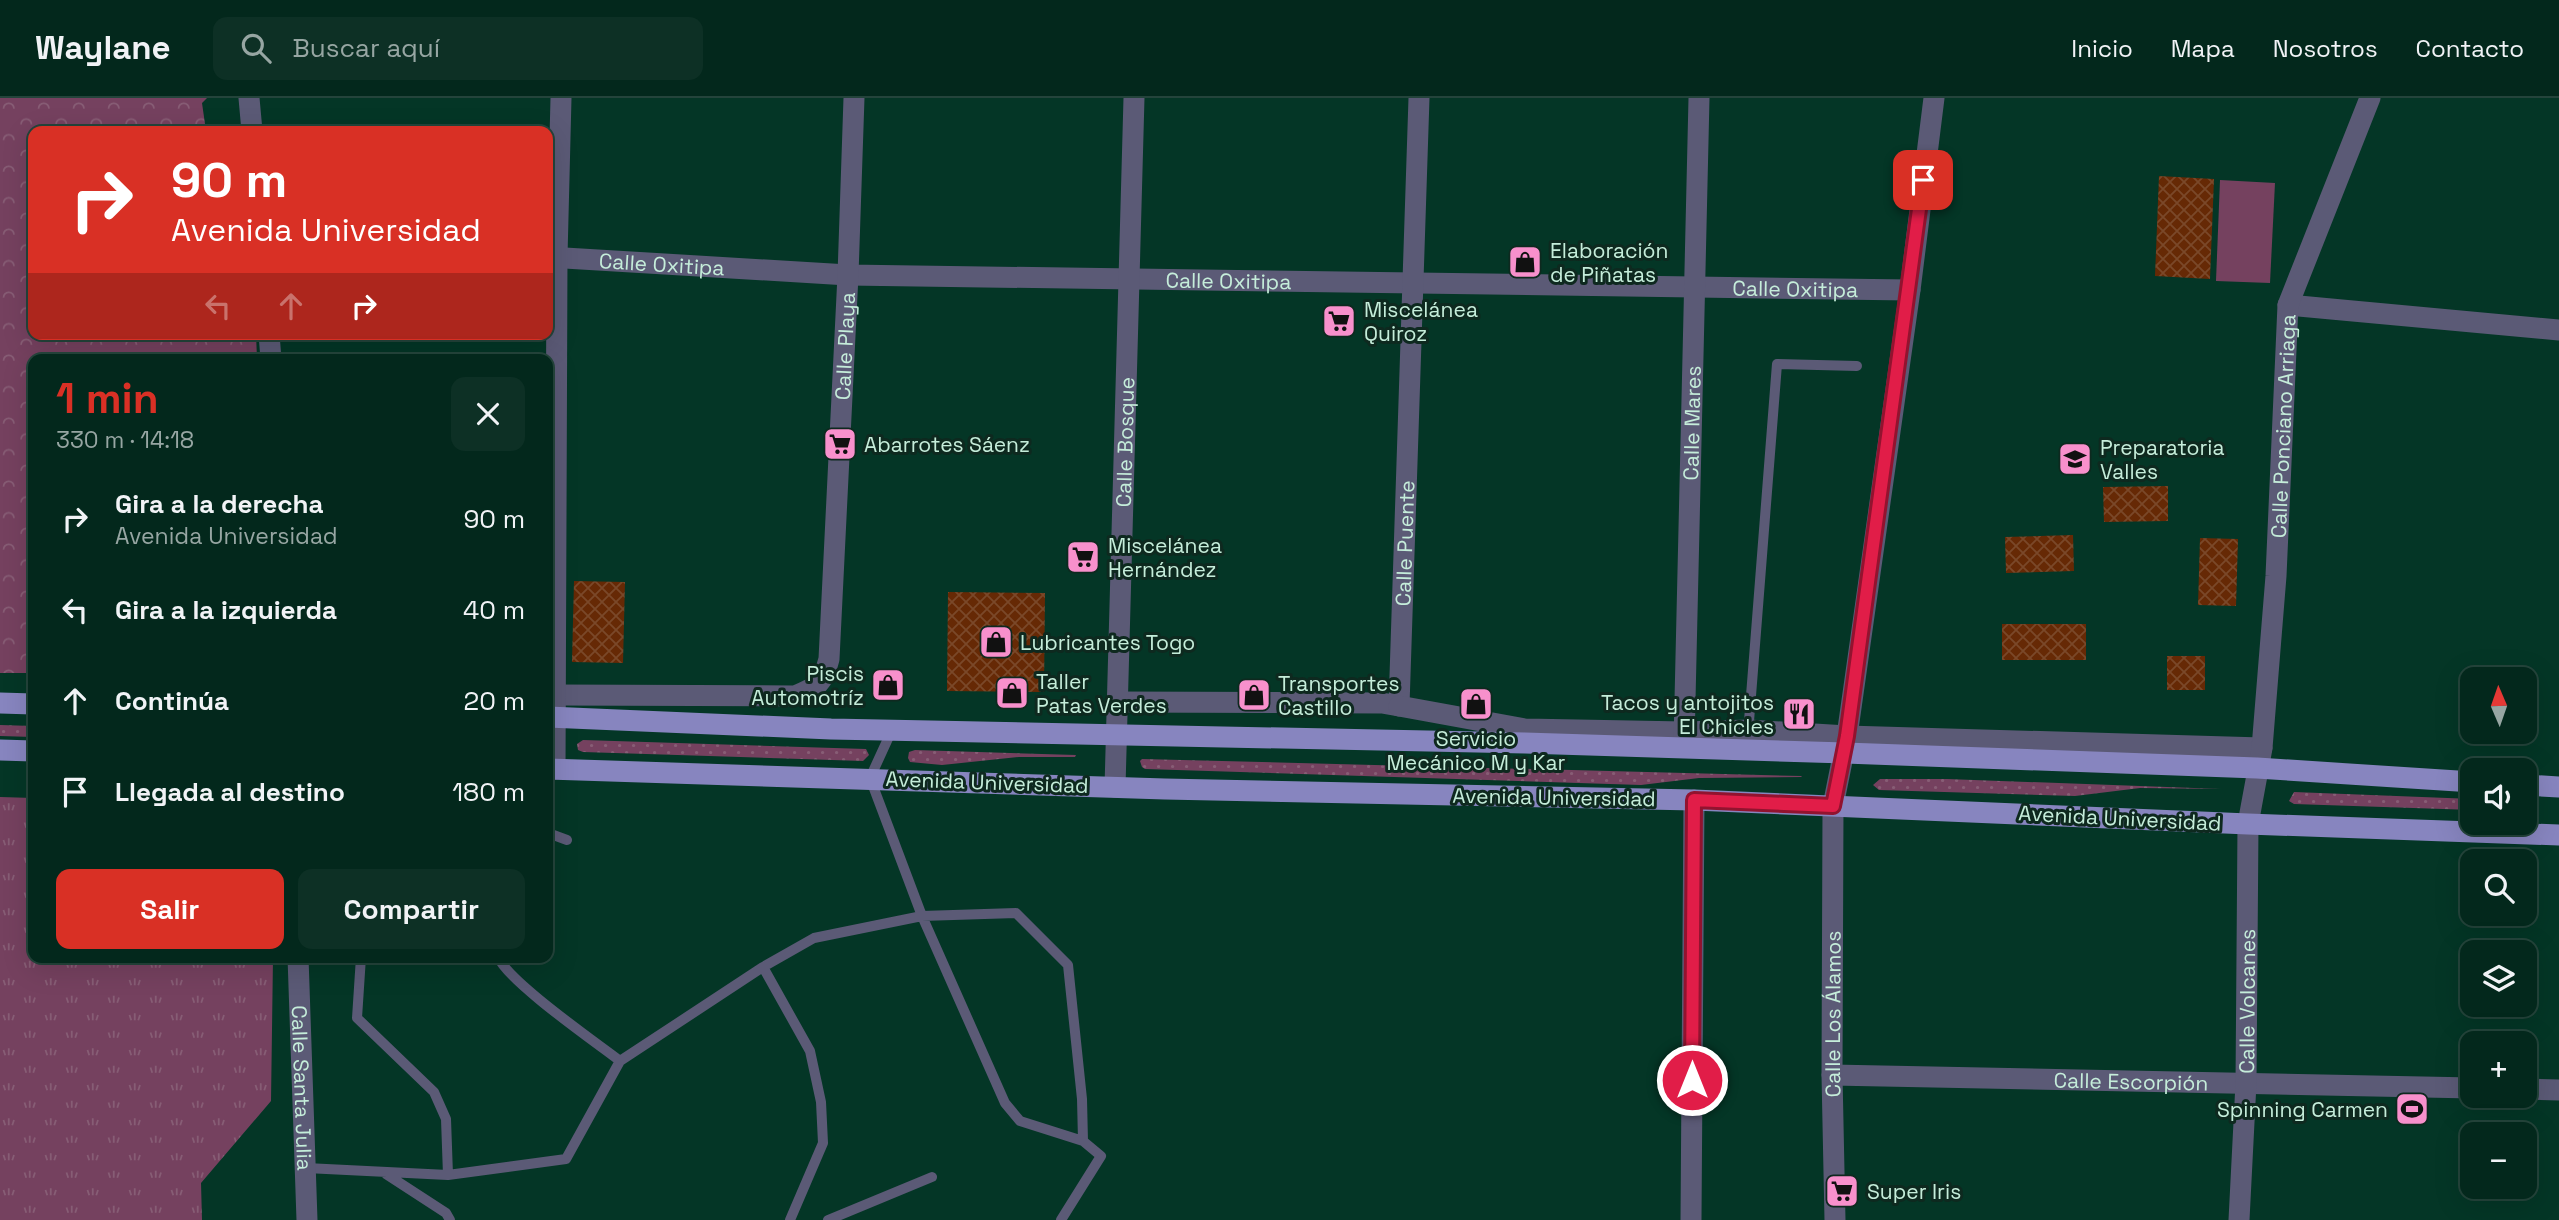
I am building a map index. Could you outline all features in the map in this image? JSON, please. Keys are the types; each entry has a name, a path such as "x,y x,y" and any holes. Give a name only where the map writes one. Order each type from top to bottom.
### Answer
{"main road":[{"path":"0,703 28,704"},
{"path":"553,717 892,730 1525,743 1747,740 2260,758 2460,781"},
{"path":"0,750 28,751"},
{"name":"Avenida Universidad","path":"553,769 1115,787 1694,800 2559,835"},
{"path":"2537,786 2559,787"}],"street":[{"path":"249,98 252,126"},
{"path":"553,239 561,98"},
{"name":"Calle Playa","path":"555,695 795,696 818,686 824,676 829,659 854,98"},
{"name":"Calle Bosque","path":"1115,787 1134,98"},
{"name":"Calle Puente","path":"1399,706 1419,98"},
{"name":"Calle Mares","path":"1684,740 1699,98"},
{"name":"Calle Los Álamos","path":"1835,1220 1832,1075 1833,806 1846,745 1934,98"},
{"name":"Calle Ponciano Arriaga","path":"2248,824 2260,758 2276,576 2288,305 2370,98"},
{"name":"Calle Oxitipa","path":"553,257 848,275 1910,290"},
{"path":"2288,305 2559,330"},
{"path":"553,403 553,706"},
{"path":"1116,702 1382,703 1525,729 1684,740"},
{"path":"1691,1220 1694,800"},
{"name":"Calle Volcanes","path":"2239,1220 2246,1083 2248,824"},
{"name":"Calle Santa Julia","path":"298,963 307,1220"},
{"name":"Calle Escorpión","path":"1832,1075 2460,1088"},
{"path":"2537,1089 2559,1090"}],"lane":[{"path":"1747,740 1776,364 1857,366"},
{"path":"892,730 870,778 922,916 1005,1103 1020,1121 1083,1141 1101,1156 1061,1220"},
{"path":"553,835 567,840"},
{"path":"306,1168 447,1175 566,1159 620,1061 763,967 814,937 922,916 1016,913 1068,965 1082,1099 1083,1141"},
{"path":"361,963 357,1018 434,1092 446,1119 447,1175"},
{"path":"500,963 537,997 620,1061"},
{"path":"763,967 810,1051 821,1102 823,1143 790,1220"},
{"path":"384,1172 446,1213 450,1220"},
{"path":"828,1220 932,1177"}],"green space":[{"path":"0,98 207,98 202,103 205,126 28,126 28,340 256,340 257,354 28,354 28,673 0,673"},
{"path":"2220,180 2275,183 2270,283 2216,281"},
{"path":"0,725 28,726 28,737 0,736"},
{"path":"583,740 866,749 869,755 863,761 583,752 578,750 577,744"},
{"path":"915,750 1076,755 1019,757 942,765 910,762 909,752"},
{"path":"1140,761 1802,777 1699,778 1641,785 1145,769"},
{"path":"1880,779 2221,789 2140,788 2075,796 1879,790 1873,785"},
{"path":"2294,792 2460,798 2460,810 2294,804 2289,801"},
{"path":"0,797 28,798 28,963 273,963 271,1101 201,1183 202,1220 0,1220"}],"building":[{"path":"2159,176 2214,179 2210,279 2155,276"},
{"path":"2168,486 2168,521 2104,522 2103,487"},
{"path":"2073,535 2074,571 2006,573 2005,537"},
{"path":"2200,538 2238,539 2236,606 2198,605"},
{"path":"574,581 625,582 623,663 572,662"},
{"name":"Lubricantes Togo","path":"948,592 1045,593 1044,692 947,691"},
{"path":"2002,624 2086,624 2086,660 2002,660"},
{"path":"2167,656 2205,656 2205,690 2167,690"}],"place":[{"name":"Elaboración de Piñatas","path":"1525,262"},
{"name":"Miscelánea Quiroz","path":"1339,321"},
{"name":"Abarrotes Sáenz","path":"840,444"},
{"name":"Preparatoria Valles","path":"2075,459"},
{"name":"Miscelánea Hernández","path":"1083,557"},
{"name":"Lubricantes Togo","path":"996,642"},
{"name":"Piscis Automotríz","path":"888,685"},
{"name":"Taller Patas Verdes","path":"1012,693"},
{"name":"Transportes Castillo","path":"1254,695"},
{"name":"Servicio Mecánico M y Kar","path":"1476,704"},
{"name":"Tacos y antojitos El Chicles","path":"1799,714"},
{"name":"Spinning Carmen","path":"2412,1109"},
{"name":"Super Iris","path":"1842,1191"}],"route":[{"path":"1692,1080 1694,800 1833,806 1845,753 1923,180"}]}
